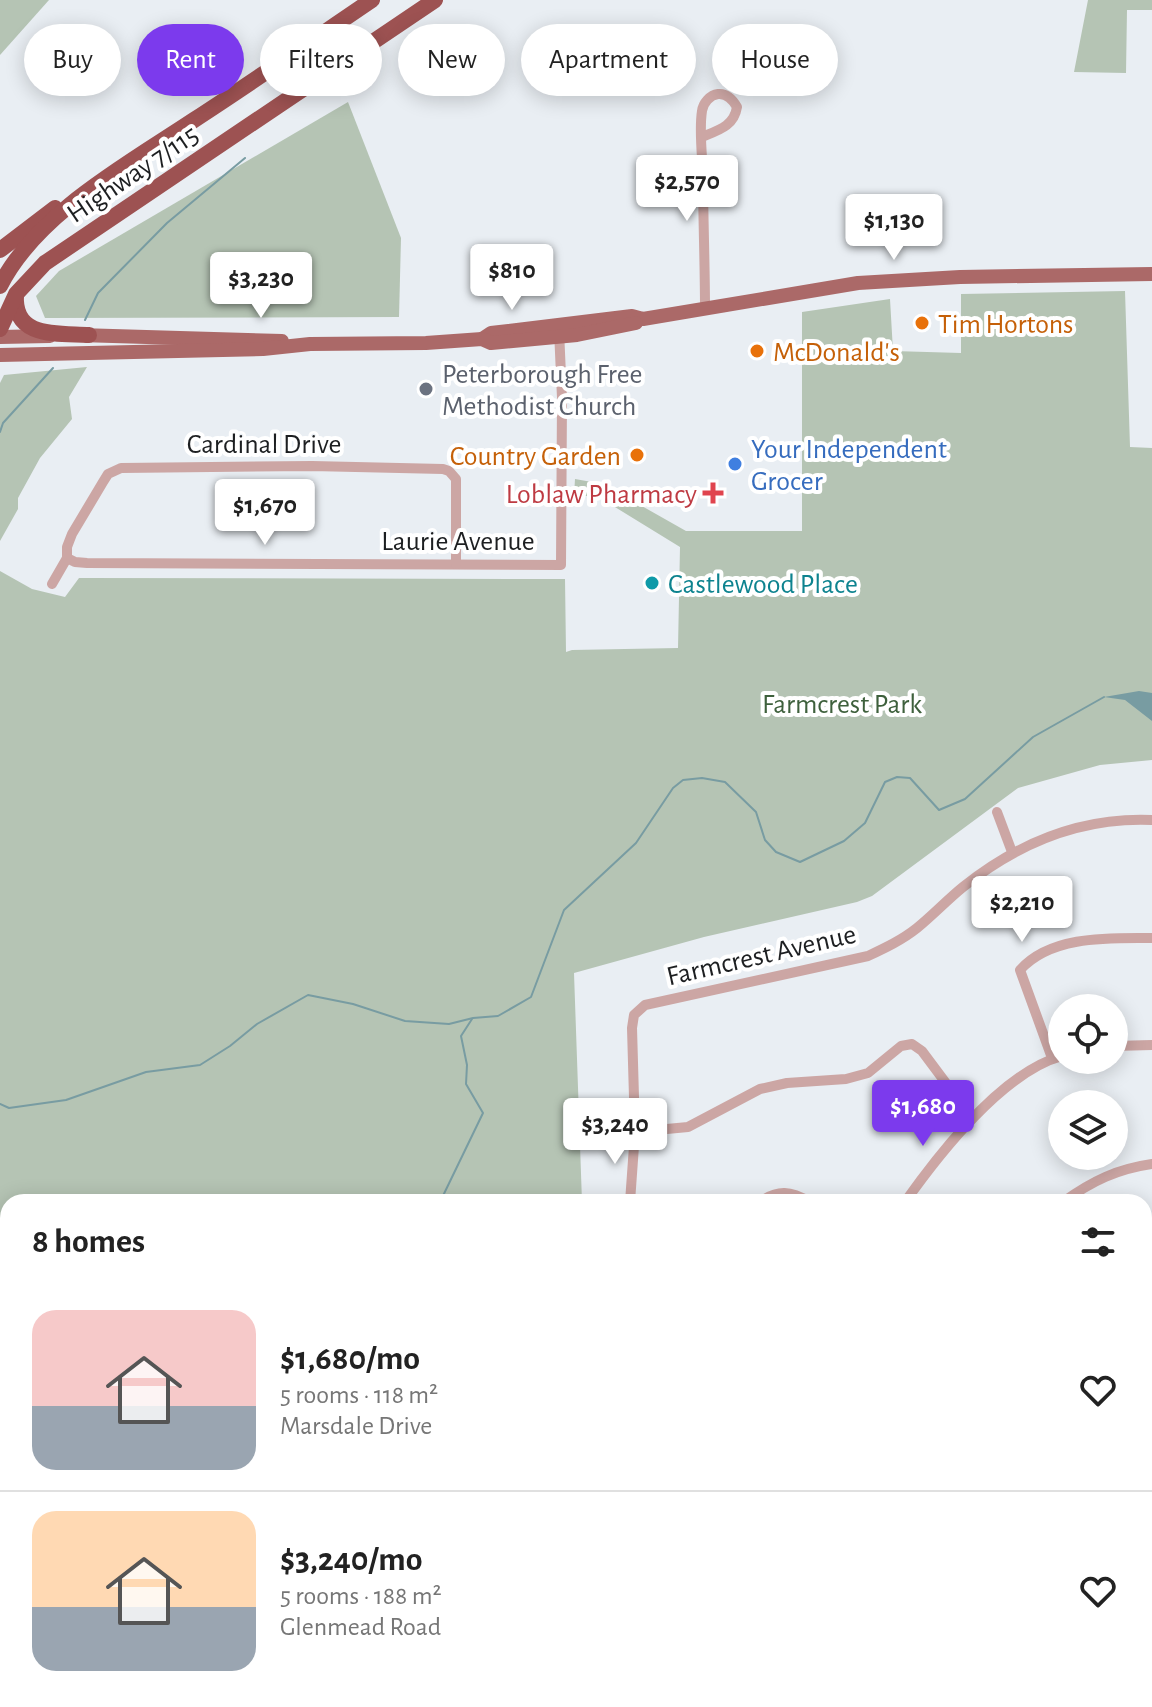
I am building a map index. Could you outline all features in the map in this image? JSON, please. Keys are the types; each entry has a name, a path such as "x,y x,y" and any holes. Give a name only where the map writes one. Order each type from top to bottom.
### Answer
{"highway":[{"name":"Highway 7/115","path":"0,286 19,256 43,229 118,171 372,0"},
{"name":"Highway 7/115","path":"0,329 16,294 56,255 435,0"},
{"path":"0,250 35,221 105,176 118,171"},
{"path":"16,294 17,312 28,326 42,332 89,335"}],"main road":[{"path":"0,337 89,335 209,337 310,344 426,343 482,339 491,333 559,332 632,316 643,319 858,283 960,277 1152,274"},
{"path":"0,348 167,342 209,337"},
{"path":"0,355 263,349 310,344"}],"street":[{"path":"702,137 705,309"},
{"name":"Laurie Avenue","path":"67,558 87,563 561,565 562,398 559,332"},
{"name":"Cardinal Drive","path":"52,584 67,558 72,534 108,474 121,468 326,466 449,471 456,479 456,564"},
{"path":"997,812 1012,852"},
{"name":"Farmcrest Avenue","path":"635,1132 632,1028 634,1015 645,1005 868,956 917,928 964,886 1012,852 1060,831 1126,819 1152,820"},
{"path":"1048,1036 1020,970 1029,960 1062,945 1107,938 1152,938"},
{"path":"631,1194 635,1132 688,1127 760,1089 787,1083 846,1079 868,1073 901,1046 912,1044 922,1051 972,1118"},
{"path":"1128,1046 1152,1045"},
{"path":"911,1194 972,1118 1018,1079 1048,1062"},
{"path":"1074,1194 1091,1182 1124,1168 1152,1164"}],"green space":[{"path":"0,0 49,0 28,24 24,24 24,28 0,55"},
{"path":"1088,0 1152,0 1152,10 1127,10 1126,73 1074,72"},
{"path":"348,102 401,238 399,317 45,318 36,296 59,271"},
{"name":"Farmcrest Park","path":"1125,291 1130,447 1152,448 1152,760 1100,765 1018,788 872,896 857,902 704,937 574,973 582,1194 0,1194 0,571 32,589 65,597 79,578 565,579 566,652 678,648 680,547 597,496 574,496 575,479 603,484 686,531 802,531 802,312 890,299 893,351 961,353 961,294"},
{"path":"87,367 69,397 72,419 40,458 18,498 18,509 0,541 0,383 4,375"}],"water":[{"path":"1139,691 1152,693 1152,721 1125,700 1104,697"}],"waterway":[{"path":"85,320 98,293 167,223 245,158"},
{"path":"0,432 3,423 53,368"},
{"path":"0,1104 9,1108 66,1100 146,1072 200,1065 257,1024 308,995 353,1004 405,1021 449,1024 498,1016 531,997 564,910 636,843 673,788 683,780 702,778 725,782 756,812 765,840 776,852 800,862 844,841 865,823 885,782 897,777 910,778 939,810 965,799 1033,737 1104,697"},
{"path":"444,1194 483,1113 466,1084 467,1065 461,1036 472,1019"}],"place":[{"name":"Tim Hortons","path":"922,323"},
{"name":"McDonald's","path":"757,351"},
{"name":"Peterborough Free Methodist Church","path":"426,389"},
{"name":"Country Garden","path":"637,455"},
{"name":"Your Independent Grocer","path":"735,464"},
{"name":"Loblaw Pharmacy","path":"713,493"},
{"name":"Castlewood Place","path":"652,583"}]}
